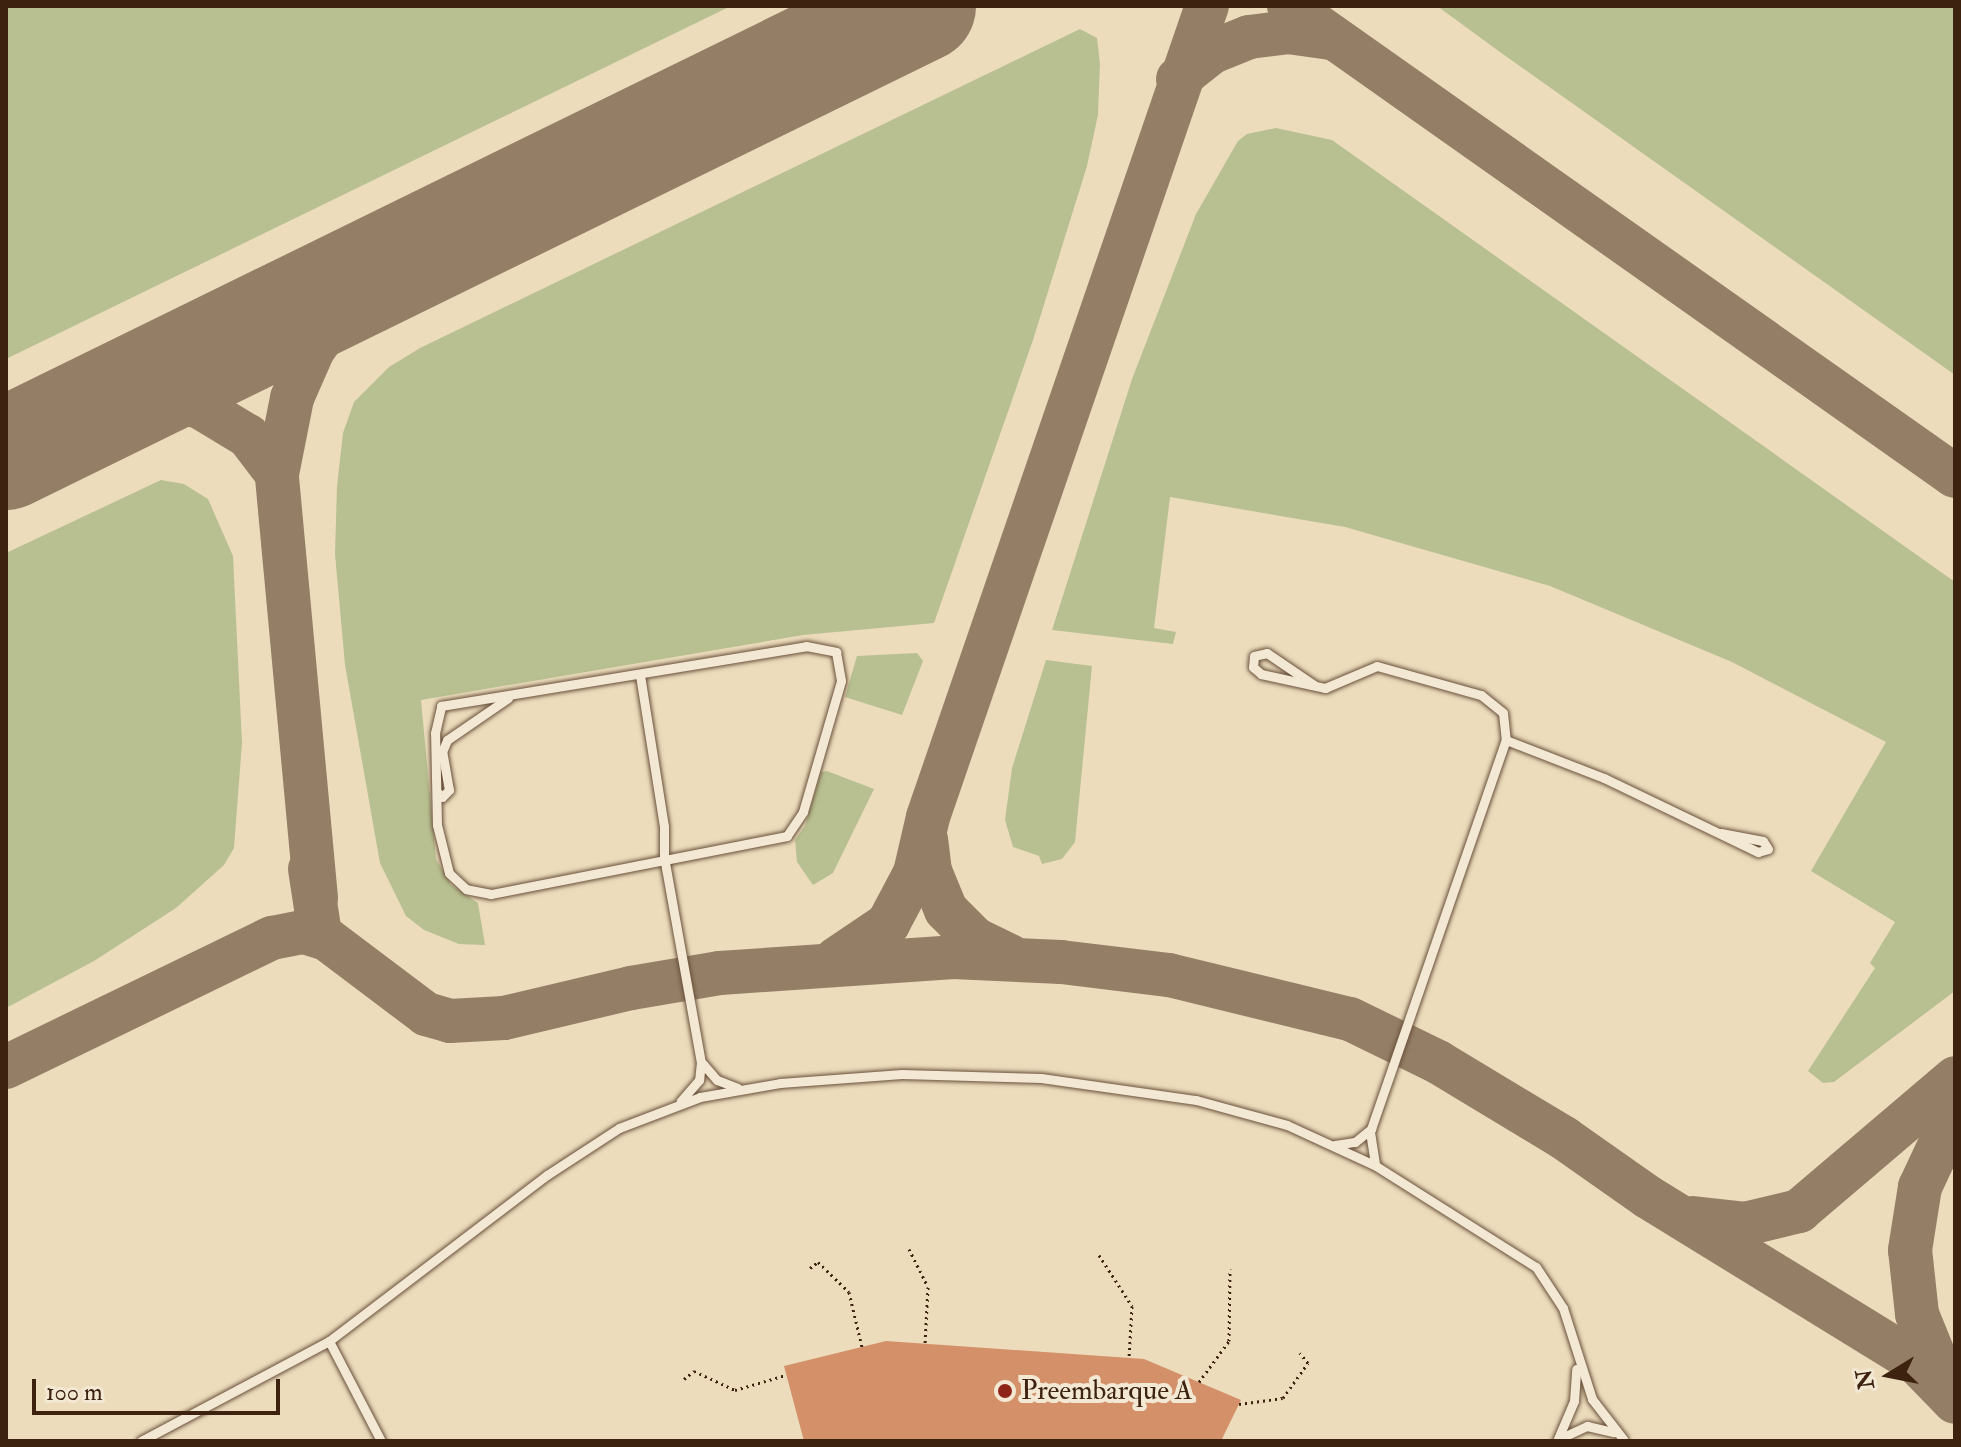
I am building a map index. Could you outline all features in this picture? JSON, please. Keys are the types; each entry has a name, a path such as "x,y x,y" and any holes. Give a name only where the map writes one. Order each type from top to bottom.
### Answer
{"lane":[{"path":"820,645 840,658 841,681 794,830 478,894 459,884 446,867 437,792 435,733 441,706 508,698 640,675 820,645"},
{"path":"1314,685 1267,653 1254,656 1253,667 1261,674 1314,685 1331,688 1358,669 1385,667 1490,699 1503,713 1506,740 1371,1129 1369,1150 1376,1166"},
{"path":"640,675 664,827 664,857 701,1062 699,1080 678,1103"},
{"path":"437,792 442,797 449,790 442,752 447,740 508,698"},
{"path":"1506,740 1721,833"},
{"path":"701,1062 717,1080 746,1089"},
{"path":"141,1441 329,1341 585,1149 678,1103 746,1089 902,1074 1041,1078 1196,1100 1287,1125 1376,1166 1536,1267 1563,1308 1573,1350 1592,1399 1624,1440"},
{"path":"1331,1145 1347,1145 1371,1129"},
{"path":"329,1341 381,1441"},
{"path":"1557,1441 1574,1401 1573,1350"},
{"path":"1557,1441 1587,1426 1612,1430 1624,1440"}],"path":[{"path":"909,1249 928,1287 925,1344"},
{"path":"1099,1255 1132,1306 1129,1358"},
{"path":"810,1268 818,1262 849,1292 862,1347"},
{"path":"1199,1382 1229,1341 1230,1269"},
{"path":"1239,1404 1283,1398 1308,1363 1300,1353"},
{"path":"684,1379 694,1371 735,1390 786,1375"}],"green space":[{"path":"6,6 731,6 6,359"},
{"path":"1437,6 1955,6 1955,375 1500,52"},
{"path":"1080,29 1097,38 1100,64 1098,115 1087,166 1033,340 934,623 803,635 421,700 436,859 451,885 478,903 485,945 459,944 424,930 406,916 380,863 345,665 335,554 337,486 343,433 354,402 389,367 420,348"},
{"path":"1276,128 1332,140 1955,582 1955,991 1834,1082 1823,1083 1808,1071 1875,968 1870,963 1895,922 1811,871 1886,742 1732,662 1550,586 1345,527 1170,497 1154,628 1176,632 1173,644 1052,630 1132,379 1196,214 1238,141 1247,134"},
{"path":"161,480 184,484 208,499 233,556 242,743 234,848 224,865 176,908 94,961 6,1008 6,553"},
{"path":"917,653 923,661 902,715 845,697 857,656"},
{"path":"1046,660 1092,666 1075,842 1062,859 1042,864 1039,856 1013,847 1005,820 1012,768"},
{"path":"827,771 874,789 833,873 813,885 797,862 795,840 805,826 821,772"}],"building":[{"name":"Preembarque A","path":"886,1341 1144,1359 1241,1400 1221,1441 804,1441 784,1366"}],"taxiway":[{"path":"836,959 888,924 915,873 928,817 1207,6"},
{"path":"1289,6 1955,476"},
{"path":"1178,79 1212,52 1249,37 1288,32 1331,38"},
{"path":"316,898 277,474 292,398 313,350 344,307 401,262"},
{"path":"91,412 144,399 198,406 248,436 277,474"},
{"path":"926,839 930,871 946,910 975,939 1010,956"},
{"path":"310,869 320,934 426,1014 450,1021 504,1018 631,988 720,973 953,957 1061,962 1169,975 1350,1019 1438,1062 1564,1138 1648,1197 1915,1361 1955,1402"},
{"path":"6,1067 272,938 304,932 324,938"},
{"path":"1693,1218 1745,1224 1799,1211 1955,1078"},
{"path":"1945,1383 1917,1314 1910,1250 1920,1187 1955,1112"}],"runway":[{"path":"6,454 920,6"}],"place":[{"name":"Preembarque A","path":"1005,1391"}]}
